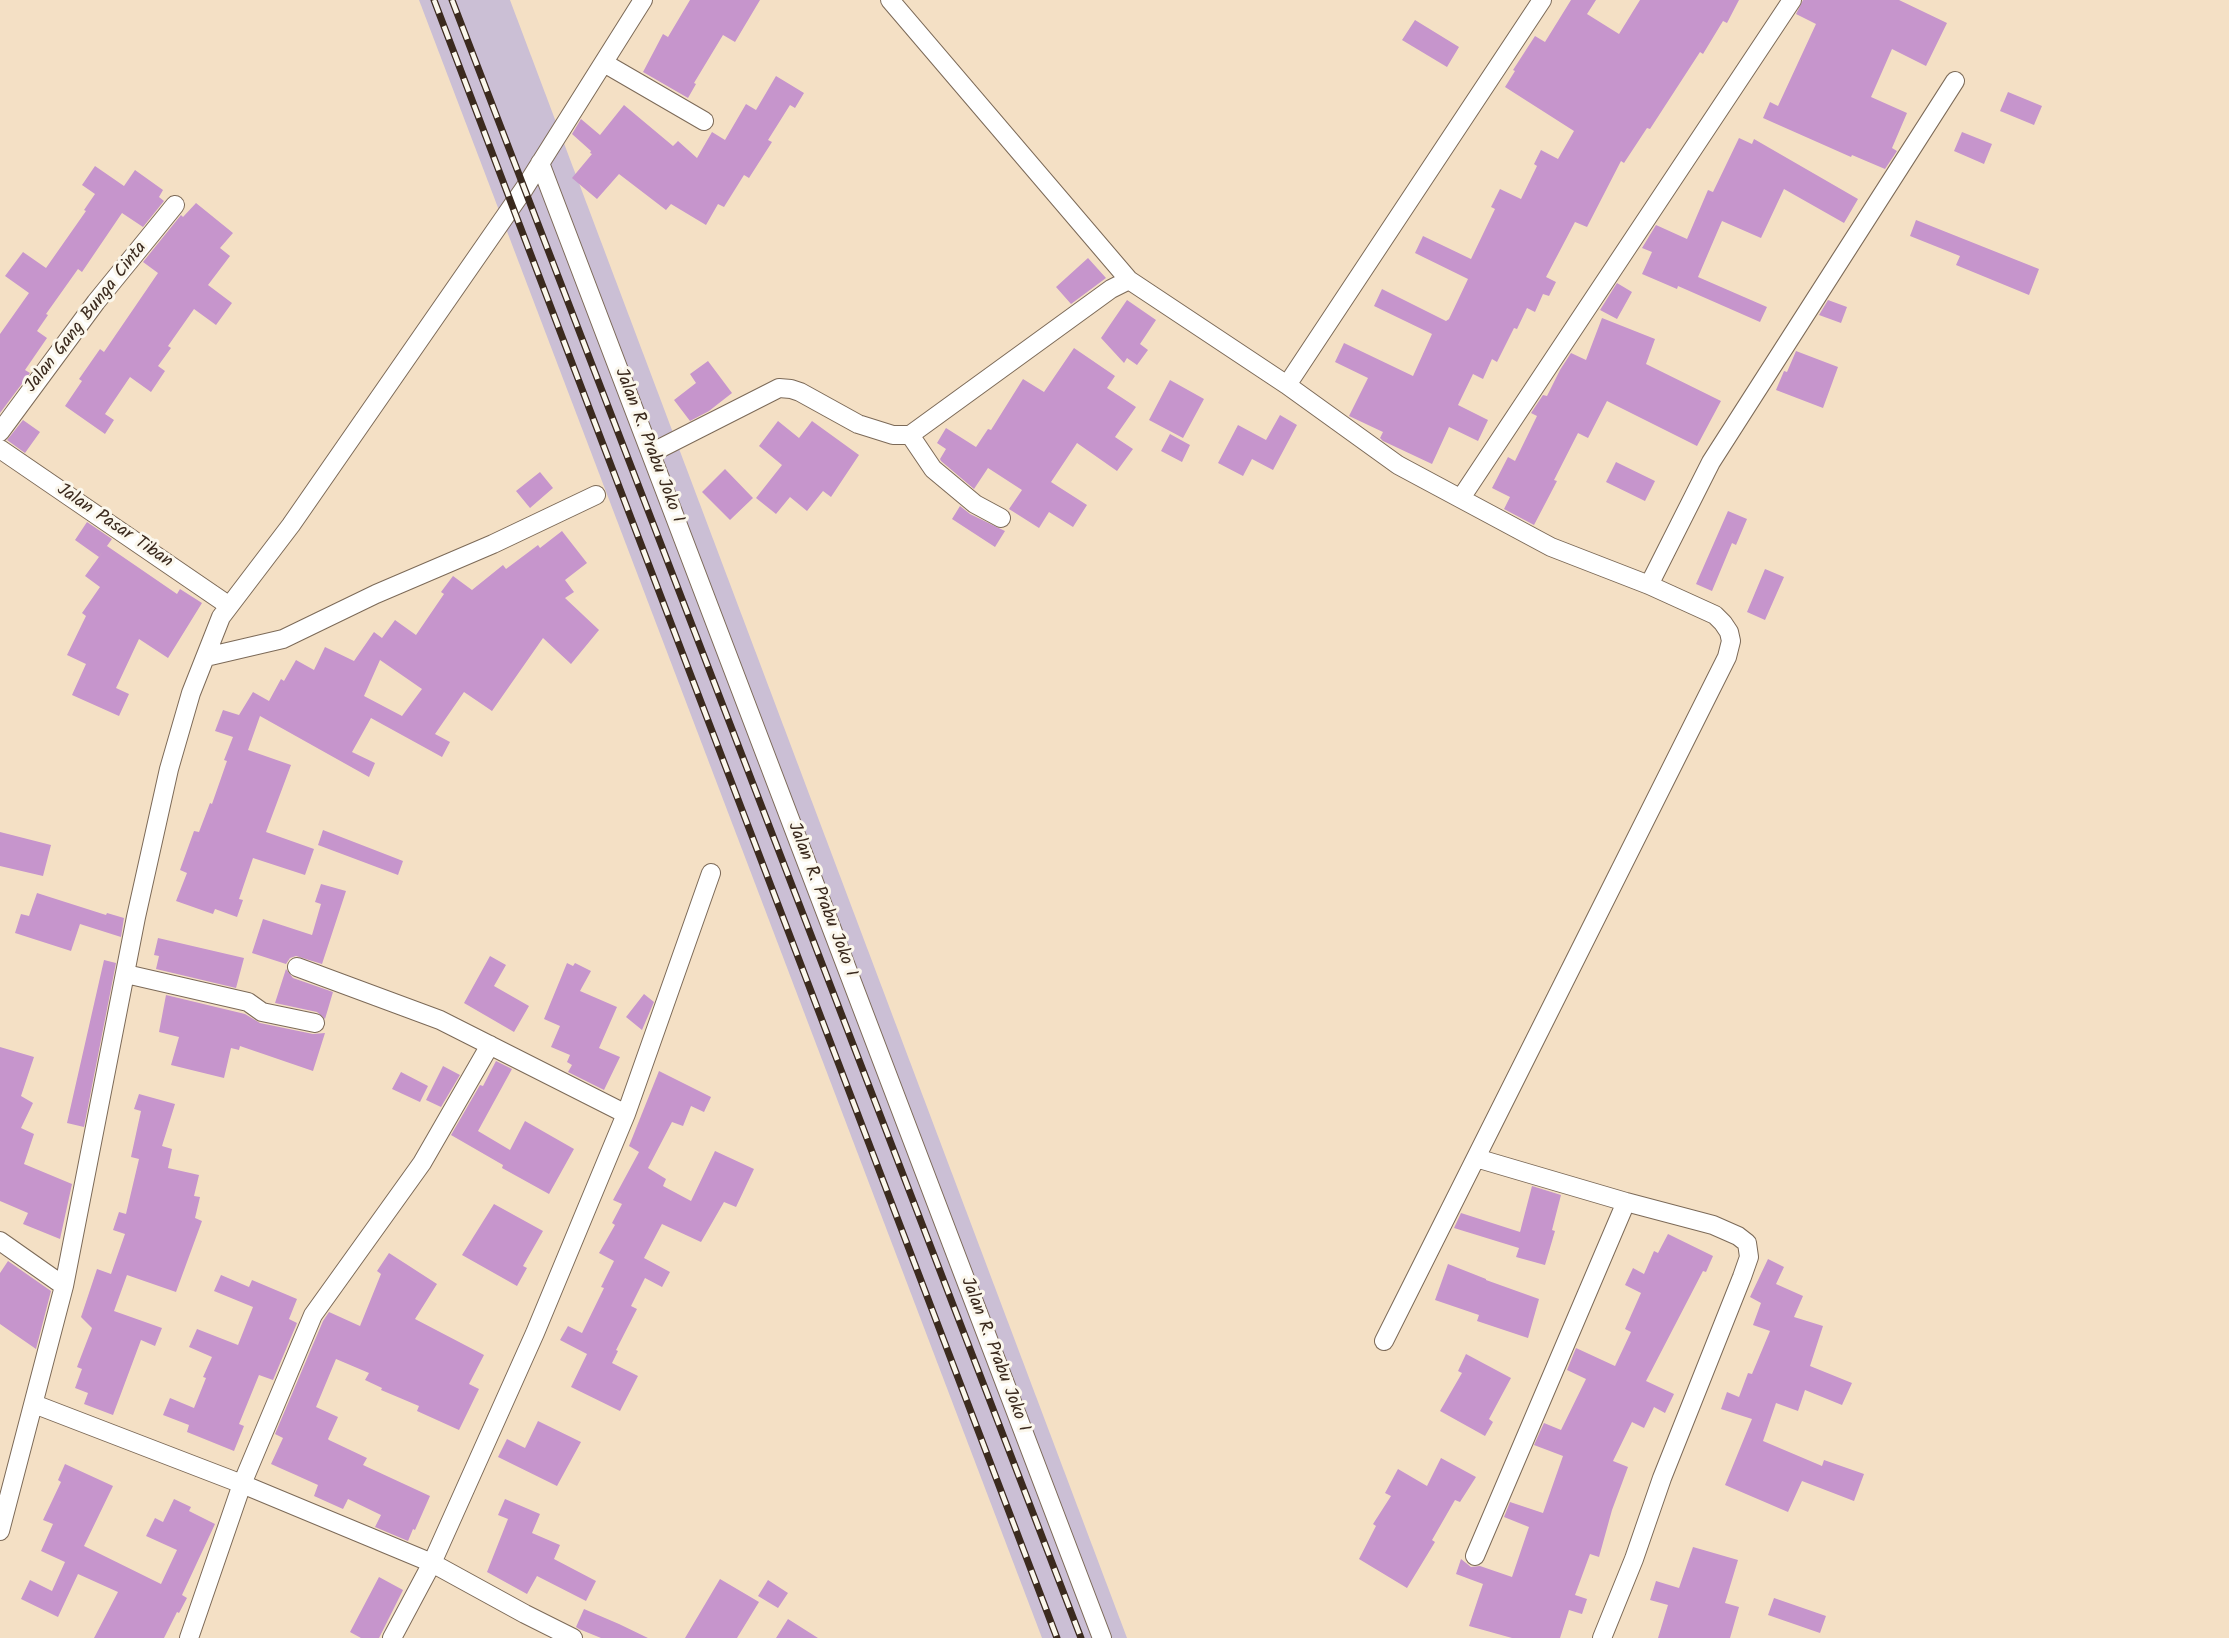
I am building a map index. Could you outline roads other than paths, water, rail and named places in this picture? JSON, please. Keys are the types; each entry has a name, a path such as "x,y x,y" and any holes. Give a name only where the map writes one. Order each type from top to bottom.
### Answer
{"street":[{"path":"1,1522 34,1404 58,1282 169,769 191,693 225,611 291,525 540,163 643,0"},
{"path":"890,0 1130,280 1287,385 1398,465 1461,498 1504,524 1551,547 1649,585 1714,615 1729,632 1730,649 1384,1341"},
{"path":"1287,385 1542,0"},
{"path":"1461,498 1792,0"},
{"path":"604,63 704,121"},
{"path":"1649,585 1712,462 1955,81"},
{"name":"Jalan R. Prabu Joko I","path":"540,163 1102,1638"},
{"name":"Jalan Gang Bunga Cinta","path":"0,432 96,302 175,205"},
{"path":"651,453 779,388 800,392 858,424 893,435 910,435 1111,289 1130,280"},
{"path":"910,435 933,469 975,504 1001,518"},
{"name":"Jalan Pasar Tiban","path":"0,449 225,611"},
{"path":"209,649 283,639 376,594 493,544 596,495"},
{"path":"392,1638 432,1563 536,1333 626,1114 711,873"},
{"path":"297,968 410,1007 626,1114"},
{"path":"126,974 248,1002 262,1012 315,1023"},
{"path":"189,1638 242,1484 313,1315 422,1163 490,1045"},
{"path":"1476,1158 1713,1225 1748,1243 1749,1257 1602,1638"},
{"path":"1475,1556 1626,1202"},
{"path":"2,1248 58,1282"},
{"path":"34,1404 242,1484 432,1563 573,1638"}],"railway":[{"path":"434,0 1057,1638"},
{"path":"452,0 1081,1638"}]}
